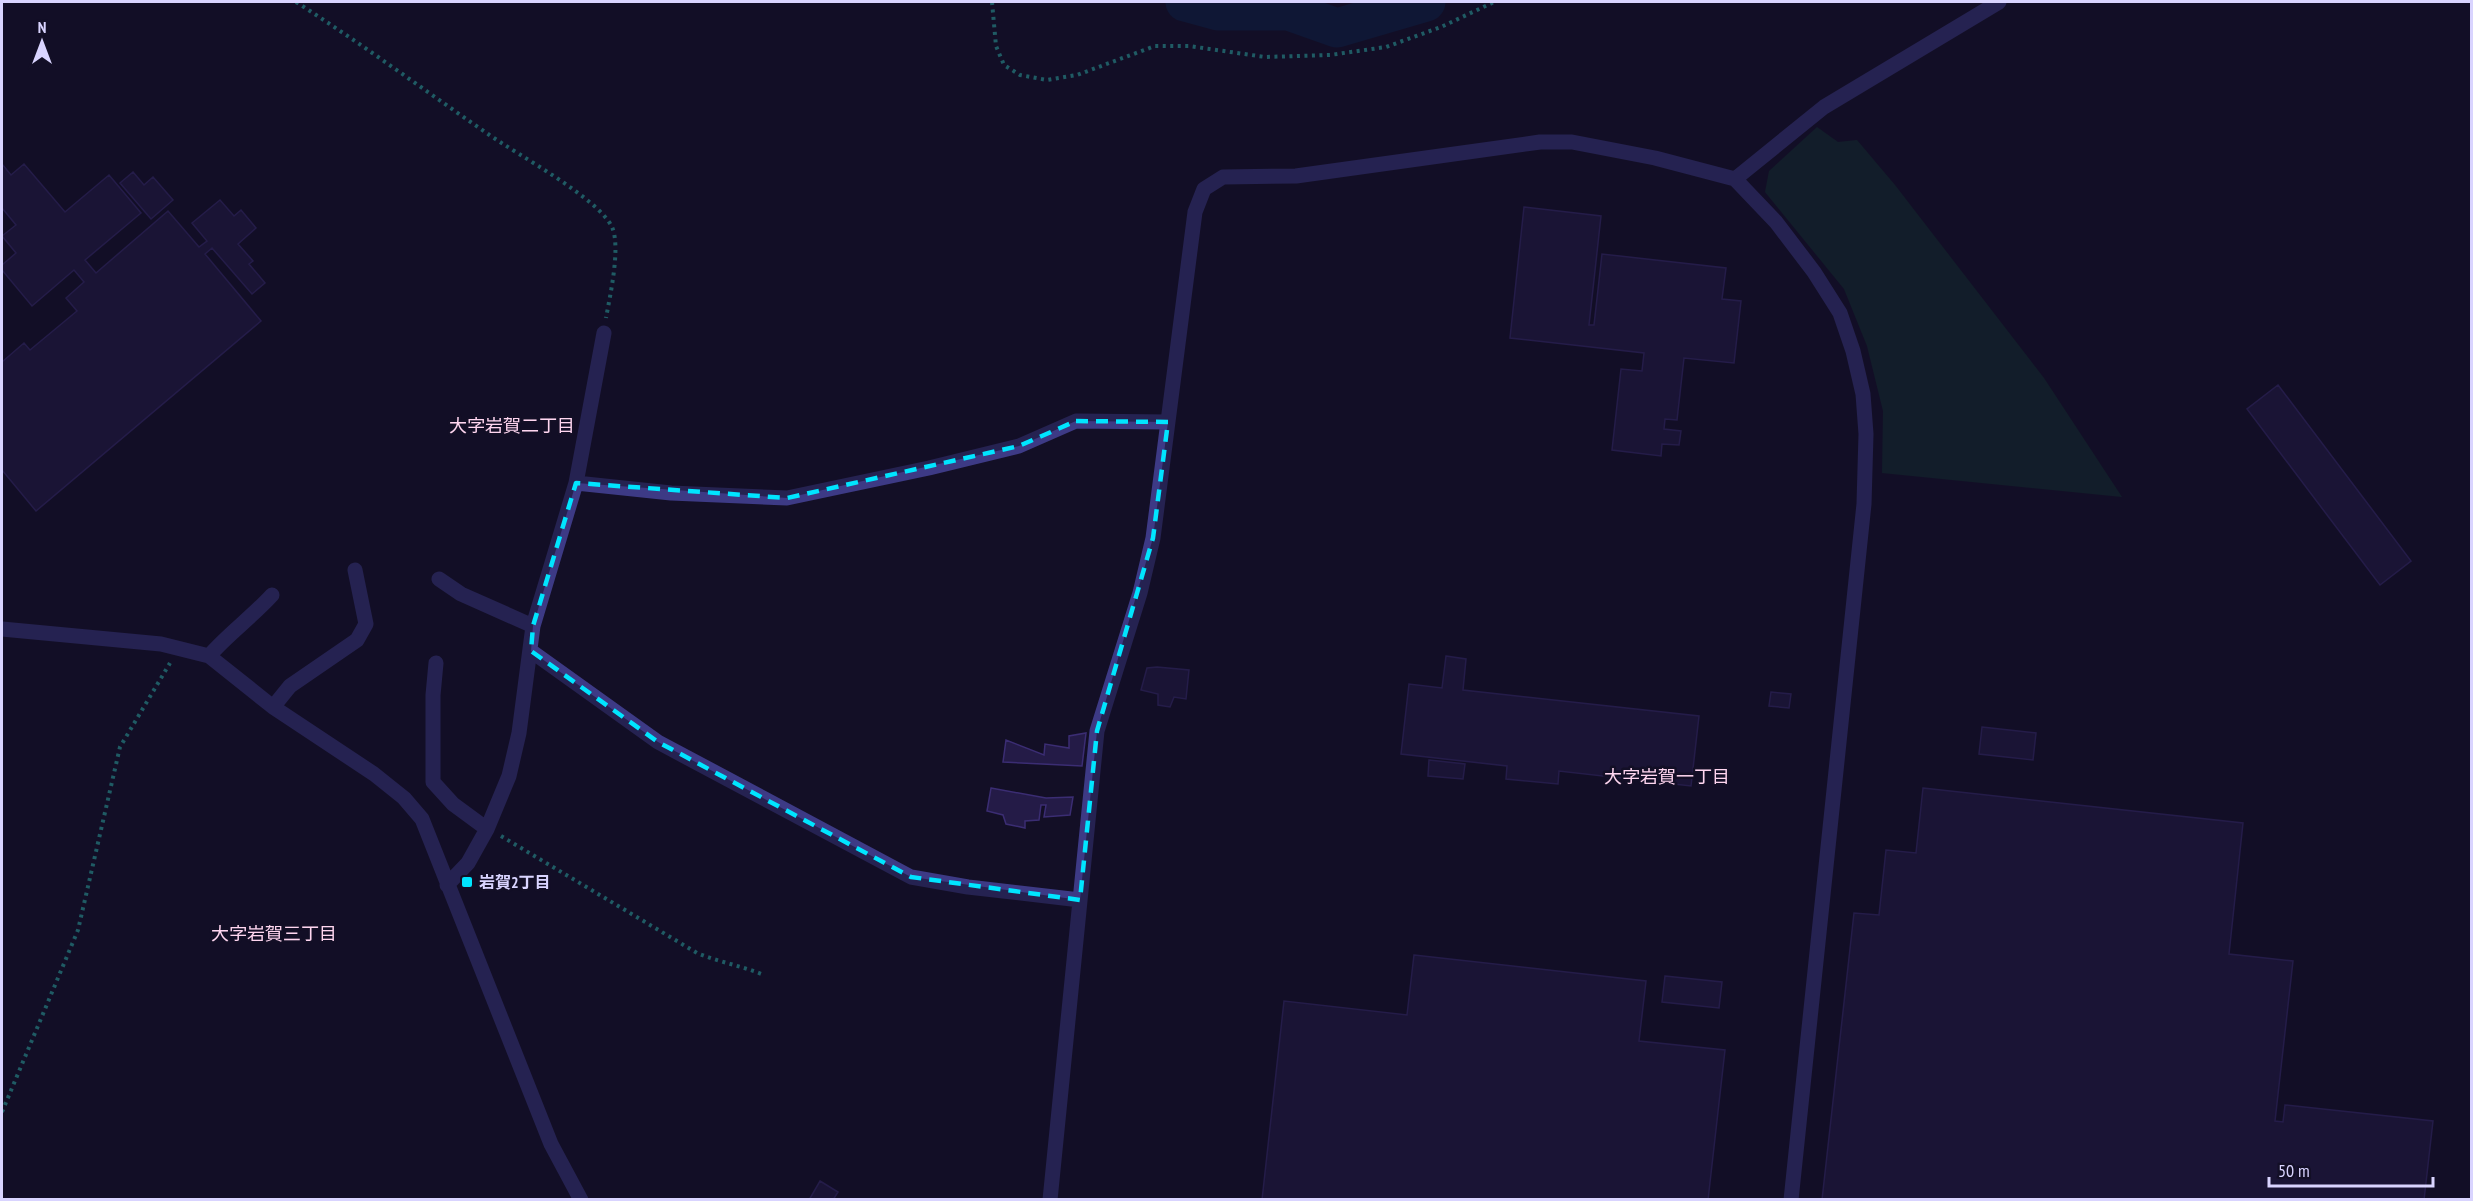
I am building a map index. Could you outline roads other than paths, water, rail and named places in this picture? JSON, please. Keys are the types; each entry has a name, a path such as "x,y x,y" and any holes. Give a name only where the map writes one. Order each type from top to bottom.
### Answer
{"street":[{"path":"1735,179 1824,106 1999,2"},
{"path":"1050,1200 1097,731 1140,593 1153,538 1195,212 1204,189 1223,177 1296,176 1540,141 1572,141 1655,158 1735,179 1776,222 1814,272 1840,313 1853,351 1863,394 1866,434 1864,504 1791,1200"},
{"path":"447,885 468,863 487,829 509,776 519,733 533,626 576,483 604,333"},
{"path":"576,483 671,493 787,498 1019,446 1076,421 1168,422"},
{"path":"273,707 290,686 357,640 366,624 355,570"},
{"path":"439,579 461,594 533,626"},
{"path":"209,656 221,642 243,626 272,595"},
{"path":"2,629 180,647 209,656 273,707 374,774 404,798 422,819 551,1144 581,1200"},
{"path":"531,651 658,742 911,877 968,887 1080,900"},
{"path":"436,663 433,695 433,782 453,804 487,829"}],"waterway":[{"path":"1185,2 1218,11 1289,11 1337,28 1426,2"}],"place":[{"name":"岩賀2丁目","path":"467,882"}],"district":[{"name":"大字岩賀二丁目","path":"512,426"},
{"name":"大字岩賀一丁目","path":"1667,777"},
{"name":"大字岩賀三丁目","path":"274,934"}]}
